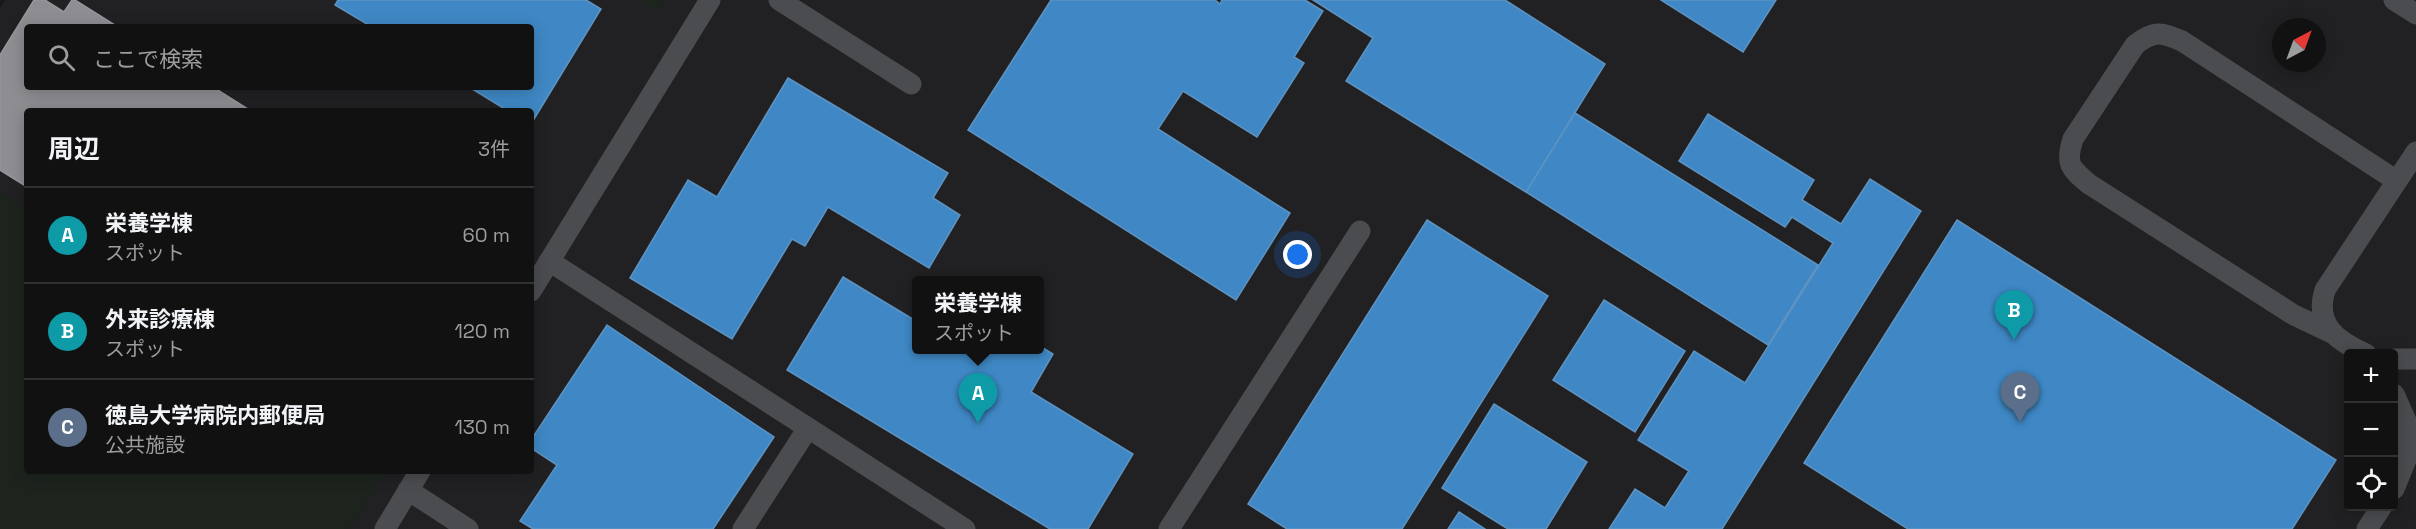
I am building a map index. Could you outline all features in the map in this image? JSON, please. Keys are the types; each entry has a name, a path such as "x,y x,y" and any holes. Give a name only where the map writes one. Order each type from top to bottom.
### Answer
{"lane":[{"path":"534,286 710,0"},
{"path":"778,0 911,84"},
{"path":"2394,0 2416,14"},
{"path":"2356,349 2334,334 2294,315 2090,184 2073,171 2067,156 2073,139 2135,45 2149,34 2165,34 2182,41 2397,181"},
{"path":"2334,334 2325,321 2320,305 2325,290 2416,152"},
{"path":"1169,529 1360,231"},
{"path":"549,261 965,529"},
{"path":"2398,359 2416,360"},
{"path":"2398,403 2407,423 2407,457 2398,480"},
{"path":"744,529 808,428"},
{"path":"2398,484 2416,459"},
{"path":"385,529 418,474"},
{"path":"408,490 468,529"},
{"path":"2367,529 2379,511"}],"shaded area":[{"path":"5,0 2416,0 2416,529 0,529 0,8"},
{"path":"637,0 665,0 657,12"},
{"path":"0,192 24,207 24,474 383,474 349,529 0,529"}],"building: 教育":[{"path":"338,0 586,0 601,9 534,119 534,108 503,108 474,90 534,90 534,24 367,24 335,5"},
{"path":"1051,0 1215,0 1220,4 1222,0 1305,0 1323,11 1294,57 1304,63 1257,137 1183,91 1158,129 1290,213 1236,300 968,130"},
{"path":"1313,0 1505,0 1605,64 1526,192 1346,81 1373,38"},
{"path":"1661,0 1776,0 1743,52"},
{"path":"788,78 948,173 933,198 960,215 929,268 828,207 805,246 792,239 732,339 630,278 688,180 717,197"},
{"path":"1575,113 1818,265 1768,345 1526,192"},
{"path":"1708,114 1814,180 1802,200 1841,224 1870,179 1921,211 1722,529 1609,529 1635,489 1665,508 1689,471 1638,440 1694,351 1745,383 1833,243 1792,217 1785,227 1679,161"},
{"path":"1427,220 1548,296 1402,529 1287,529 1248,504"},
{"path":"1957,220 2336,460 2292,529 1908,529 1804,463"},
{"path":"843,277 912,319 912,354 1044,354 1044,348 1053,354 1031,392 1133,454 1088,529 1050,529 787,370"},
{"path":"1604,300 1685,351 1635,432 1553,380"},
{"path":"607,325 774,437 713,529 533,529 520,521 557,465 534,450 534,435"},
{"path":"1494,404 1587,462 1546,529 1508,529 1442,488"},
{"path":"1459,512 1485,529 1448,529"}],"building: 工業":[{"path":"34,0 45,0 64,12 72,0 75,0 113,24 24,24 24,90 218,90 246,108 24,108 24,185 0,170 0,55"}],"place":[{"name":"外来診療棟","path":"2014,340"},
{"name":"徳島大学病院内郵便局","path":"2020,422"},
{"name":"栄養学棟","path":"978,423"}]}
